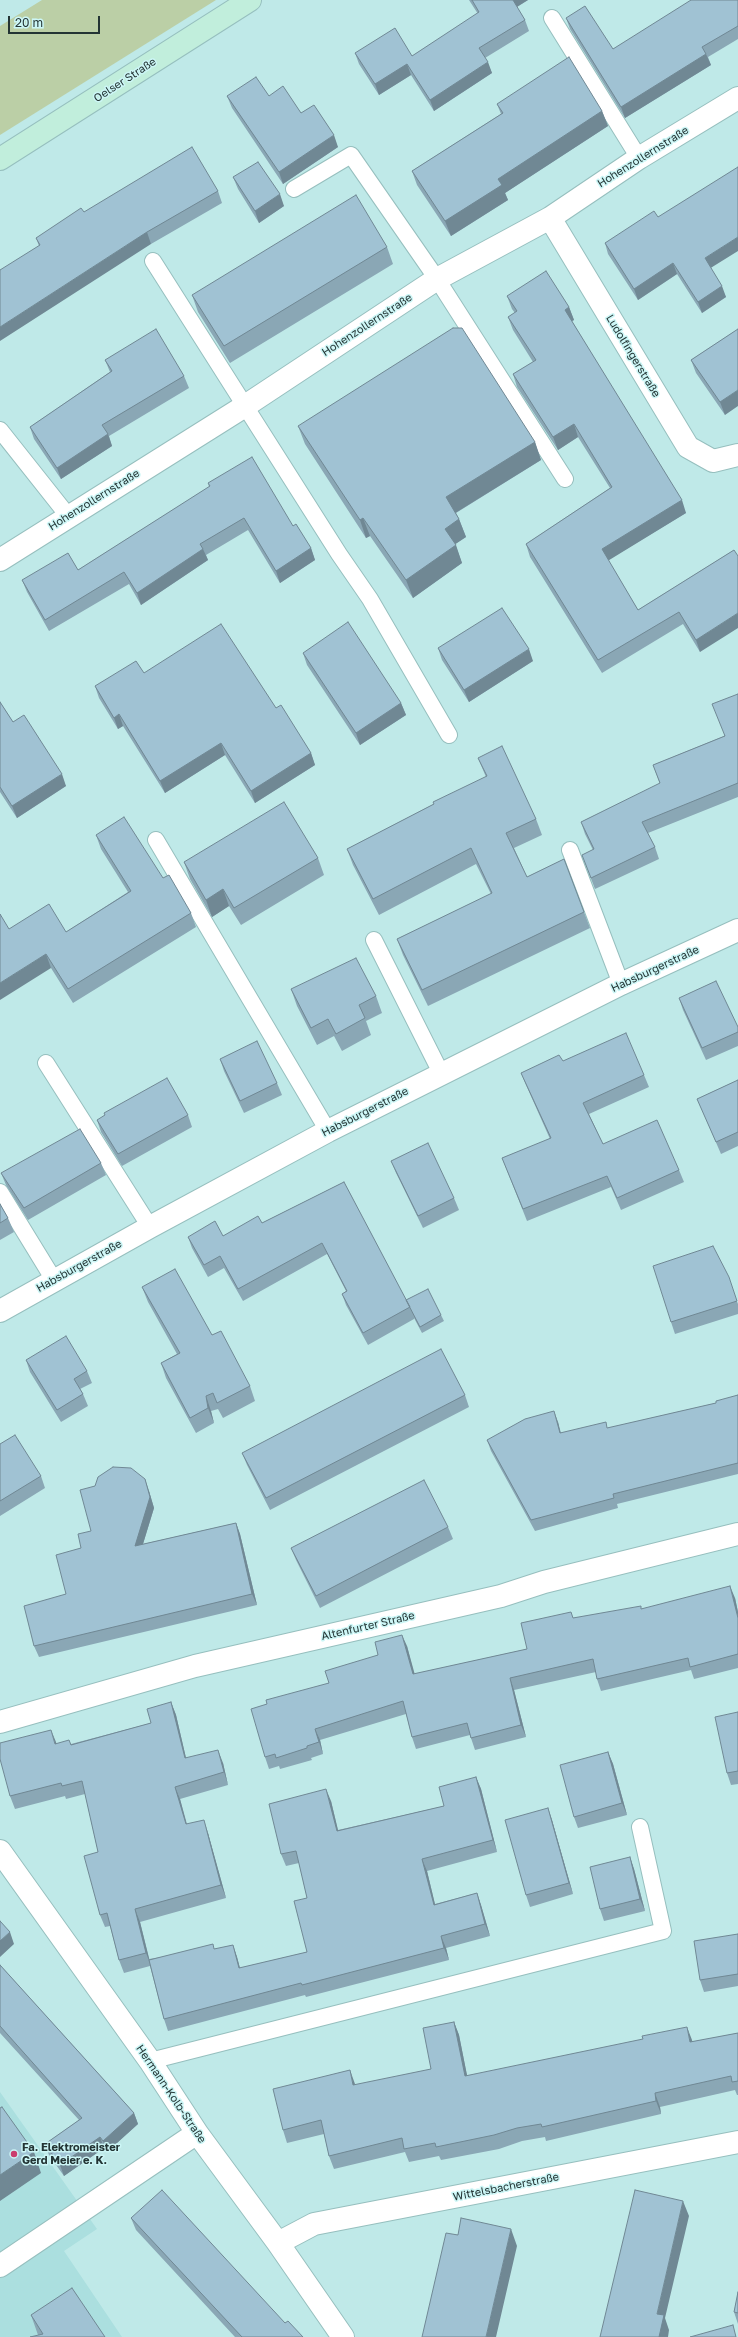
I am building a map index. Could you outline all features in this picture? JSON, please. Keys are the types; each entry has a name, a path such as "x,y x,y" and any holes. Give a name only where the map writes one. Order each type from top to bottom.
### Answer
{"main road":[{"name":"Oelser Straße","path":"0,159 250,0"}],"street":[{"name":"Hohenzollernstraße","path":"0,560 245,406 437,279 550,218 639,158 738,98"},
{"name":"Ludolfingerstraße","path":"550,218 688,447 713,461 738,455"},
{"name":"Habsburgerstraße","path":"0,1311 150,1227 328,1131 621,984 738,930"},
{"name":"Altenfurter Straße","path":"0,1722 195,1666 501,1596 544,1582 738,1534"},
{"name":"Hermann-Kolb-Straße","path":"0,1850 150,2061 197,2133 278,2243 343,2337"},
{"path":"0,2266 197,2133"},
{"name":"Wittelsbacherstraße","path":"278,2243 314,2224 738,2142"}],"lane":[{"path":"552,18 639,158"},
{"path":"294,190 351,155 437,279 565,479"},
{"path":"153,261 370,599 449,735"},
{"path":"0,430 69,516"},
{"path":"156,840 328,1131"},
{"path":"570,850 621,984"},
{"path":"374,940 441,1073"},
{"path":"46,1063 150,1227"},
{"path":"0,1192 54,1280"},
{"path":"150,2061 663,1931 640,1827"}],"shaded area":[{"path":"0,2092 97,2229 64,2251 122,2337 0,2337"}],"green space":[{"path":"42,0 216,0 0,135 0,26"}],"building":[{"path":"472,0 513,0 525,20 479,48 488,62 430,100 407,64 375,84 355,53 395,28 412,56 479,12"},
{"path":"691,0 738,0 738,26 702,47 706,54 621,107 566,18 585,6 613,49"},
{"path":"569,57 602,111 498,179 502,185 445,221 412,171 503,113 497,104"},
{"path":"256,77 269,96 283,86 301,113 314,105 334,135 279,172 227,96"},
{"path":"192,147 218,191 147,232 0,327 0,270 40,245 36,238 81,208 84,212"},
{"path":"258,162 280,194 255,211 233,177"},
{"path":"738,167 738,237 705,258 722,286 698,302 673,263 634,289 605,243 654,211 658,217"},
{"path":"356,195 387,247 224,346 192,295"},
{"path":"546,271 569,307 565,310 682,500 602,549 638,610 734,550 738,556 738,613 696,640 679,612 598,660 526,544 612,487 574,424 553,437 513,374 536,360 508,317 517,311 507,296"},
{"path":"453,328 462,328 535,442 446,497 459,519 445,529 456,545 406,580 363,518 360,520 298,426"},
{"path":"156,329 184,376 102,425 108,434 57,468 30,427 112,371 105,360"},
{"path":"738,329 738,390 720,402 691,360"},
{"path":"252,457 293,526 296,524 311,548 276,571 244,518 200,544 203,549 137,593 124,572 45,620 22,580 68,553 78,570 210,486 208,483"},
{"path":"502,608 529,649 464,690 438,648"},
{"path":"348,622 401,703 356,733 303,653"},
{"path":"221,624 276,708 281,705 311,753 251,791 221,743 160,781 119,714 114,718 95,686 136,661 144,673"},
{"path":"738,694 738,783 642,822 655,847 591,878 582,855 594,849 581,822 660,783 653,765 725,736 712,704"},
{"path":"0,702 13,722 24,715 62,774 12,806 0,787"},
{"path":"502,746 536,819 506,833 527,877 564,859 584,912 422,990 397,939 492,893 471,848 373,899 347,849 434,804 433,802 487,776 478,758"},
{"path":"284,802 318,858 234,908 223,889 206,900 184,862"},
{"path":"124,817 163,878 169,875 191,913 68,989 46,954 0,983 0,914 9,929 49,904 66,932 131,891 96,835"},
{"path":"356,958 376,996 359,1005 365,1018 336,1034 328,1019 311,1028 291,989"},
{"path":"716,981 738,1027 738,1032 702,1048 679,998"},
{"path":"626,1033 644,1075 583,1103 603,1144 657,1120 679,1170 617,1198 607,1176 523,1209 502,1158 551,1138 521,1073 559,1055 563,1061"},
{"path":"257,1041 277,1083 240,1101 220,1059"},
{"path":"167,1078 188,1115 118,1154 97,1120 105,1115 104,1113"},
{"path":"738,1080 738,1132 716,1142 697,1099"},
{"path":"80,1129 101,1163 24,1208 1,1173"},
{"path":"428,1143 454,1198 418,1216 391,1161"},
{"path":"344,1182 410,1307 363,1333 342,1294 347,1291 322,1243 238,1289 220,1256 204,1265 188,1237 215,1221 223,1236 258,1216 262,1223"},
{"path":"0,1204 8,1218 0,1223"},
{"path":"713,1246 729,1277 737,1301 671,1322 653,1266"},
{"path":"175,1269 212,1335 221,1331 250,1386 217,1403 213,1393 206,1396 208,1408 190,1418 161,1363 180,1353 142,1287"},
{"path":"428,1289 441,1315 420,1327 406,1300"},
{"path":"66,1336 87,1371 74,1379 83,1394 57,1410 26,1360"},
{"path":"441,1349 465,1395 266,1498 242,1453"},
{"path":"738,1395 738,1463 613,1494 614,1498 531,1520 487,1440 525,1419 554,1411 560,1433 606,1422 607,1428 716,1403 716,1401"},
{"path":"15,1435 41,1476 0,1501 0,1444"},
{"path":"113,1467 131,1468 145,1479 150,1497 135,1546 236,1523 252,1594 34,1646 24,1606 66,1594 56,1555 81,1548 78,1534 91,1531 80,1490 95,1486 98,1477"},
{"path":"424,1480 448,1527 316,1596 291,1548"},
{"path":"730,1586 738,1618 738,1654 690,1667 688,1658 597,1679 593,1659 510,1678 521,1725 471,1738 467,1723 412,1737 403,1701 315,1729 319,1742 307,1746 307,1748 276,1758 275,1754 265,1757 251,1709 267,1704 266,1700 329,1683 325,1671 378,1655 375,1642 402,1635 413,1674 527,1649 521,1623 571,1612 573,1618 641,1606 641,1609"},
{"path":"171,1702 185,1758 218,1750 224,1772 175,1787 186,1824 204,1820 221,1885 135,1909 146,1953 119,1960 107,1913 100,1915 84,1856 98,1852 82,1781 62,1786 61,1783 10,1796 0,1759 0,1743 51,1730 55,1744 69,1740 71,1745 151,1723 147,1709"},
{"path":"738,1712 738,1771 727,1773 715,1717"},
{"path":"608,1752 622,1803 574,1817 560,1765"},
{"path":"476,1777 493,1840 422,1859 434,1905 477,1893 485,1924 441,1936 444,1948 302,1985 301,1983 164,2019 149,1960 213,1944 214,1949 233,1945 239,1968 307,1952 294,1901 307,1898 296,1851 281,1854 269,1804 326,1789 337,1831 444,1806 439,1787"},
{"path":"548,1808 569,1883 526,1895 505,1820"},
{"path":"630,1857 640,1899 600,1909 590,1867"},
{"path":"0,1921 10,1932 0,1941"},
{"path":"738,1934 738,1974 700,1980 694,1941"},
{"path":"0,1965 134,2113 103,2141 100,2137 60,2165 45,2144 82,2118 0,2026"},
{"path":"454,2022 465,2076 643,2039 642,2036 687,2027 690,2042 738,2033 738,2081 732,2082 731,2076 655,2093 656,2101 542,2127 541,2124 517,2128 494,2135 436,2147 435,2143 404,2149 402,2138 329,2156 321,2120 283,2130 273,2089 350,2070 353,2085 431,2069 423,2028"},
{"path":"2,2107 34,2152 0,2175 0,2108"},
{"path":"162,2190 285,2323 288,2321 303,2337 242,2337 131,2218"},
{"path":"635,2190 683,2201 657,2314 664,2315 659,2337 600,2337"},
{"path":"461,2218 511,2229 486,2337 422,2337 446,2233 458,2235"},
{"path":"72,2288 105,2337 30,2337 43,2334 31,2315"},
{"path":"738,2292 738,2313 734,2312"},
{"path":"733,2325 736,2337 690,2337"}],"place":[{"name":"Fa. Elektromeister Gerd Meier e. K.","path":"14,2154"}]}
